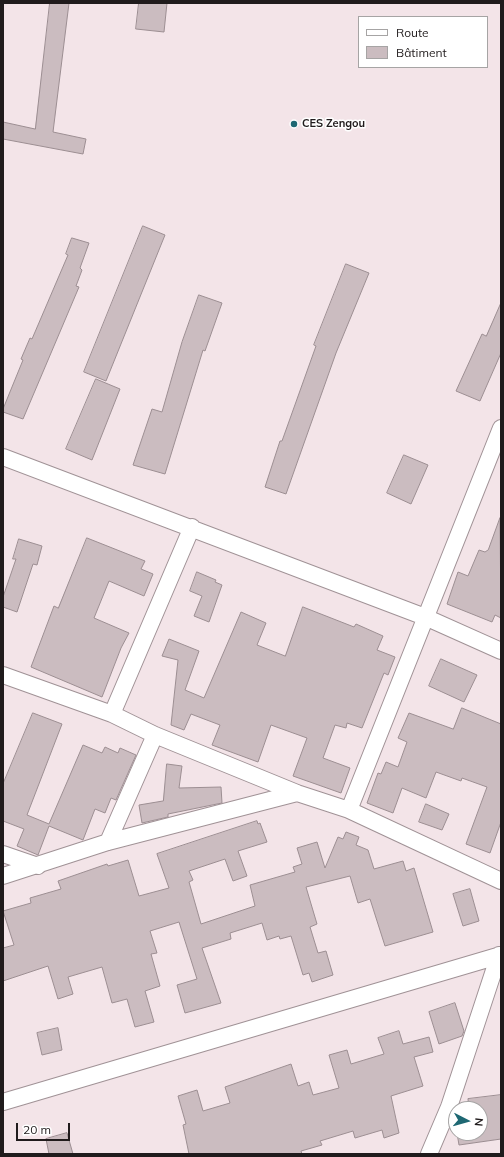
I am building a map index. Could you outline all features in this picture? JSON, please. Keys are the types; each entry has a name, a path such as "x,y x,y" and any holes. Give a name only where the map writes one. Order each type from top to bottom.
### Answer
{"street":[{"path":"349,810 501,428"},
{"path":"3,457 192,527 425,617 501,651"},
{"path":"112,714 192,527"},
{"path":"3,675 112,714 155,735 297,793 349,810 501,881"},
{"path":"108,842 155,735"},
{"path":"3,876 38,866 108,842 297,793"},
{"path":"3,854 38,866"},
{"path":"3,1102 500,955"},
{"path":"429,1154 449,1107 500,955"}],"building":[{"path":"50,3 69,3 53,132 86,139 83,154 3,139 3,122 35,129"},
{"path":"139,3 167,3 164,32 136,29"},
{"path":"143,226 165,235 106,381 84,372"},
{"path":"72,238 89,243 80,268 82,270 76,286 79,287 23,419 3,412 3,409 23,360 21,359 30,338 32,339 68,255 66,254"},
{"path":"346,264 369,273 336,353 286,494 265,487 280,441 282,441 316,346 314,345"},
{"path":"199,295 222,303 205,351 203,350 165,474 133,465 152,409 162,412 182,342"},
{"path":"501,303 501,353 480,401 456,391 482,334 486,336"},
{"path":"96,379 120,389 92,460 66,449"},
{"path":"404,455 428,465 411,504 387,493"},
{"path":"500,518 501,618 495,615 492,622 447,604 458,572 468,576 479,550 485,552 488,550"},
{"path":"87,538 145,561 141,569 153,574 144,596 109,581 94,618 129,633 121,648 102,697 31,667 54,606 58,608"},
{"path":"19,539 42,546 37,565 33,564 17,612 3,607 3,597 16,559 13,559"},
{"path":"197,572 216,580 215,582 222,585 209,622 194,616 202,596 190,591"},
{"path":"303,607 354,627 356,624 383,636 377,650 395,657 388,675 384,673 362,728 347,723 346,728 335,725 323,758 350,768 341,793 293,776 307,738 271,725 258,762 212,745 220,725 191,714 184,730 171,725 178,660 162,656 169,639 199,651 185,690 204,698 241,612 266,623 257,645 285,656"},
{"path":"441,659 477,675 464,702 429,686"},
{"path":"462,708 501,724 501,822 490,853 466,844 487,787 462,778 461,781 436,772 426,798 402,788 393,813 367,803 378,773 381,774 386,762 398,767 407,742 398,738 409,713 453,729"},
{"path":"33,713 62,724 27,815 49,824 83,745 102,753 105,747 118,753 120,748 136,755 116,800 111,798 105,813 95,809 83,840 49,826 38,855 17,846 24,829 3,821 3,784"},
{"path":"167,764 182,766 179,788 221,787 222,803 168,814 168,817 142,823 139,805 163,801"},
{"path":"426,804 449,814 442,830 419,822"},
{"path":"257,821 258,824 260,823 267,842 238,851 247,876 233,881 225,859 189,871 193,880 189,882 201,924 255,906 250,885 295,872 293,867 302,864 297,848 317,842 325,868 338,837 343,839 346,832 359,837 356,845 368,850 374,869 403,861 406,871 414,868 433,932 385,946 370,899 358,903 350,876 306,887 317,924 310,927 318,953 326,951 333,975 312,982 309,973 303,975 291,936 280,939 279,936 267,940 262,923 230,933 231,939 202,948 221,1003 185,1013 177,985 197,979 179,922 150,931 157,953 151,954 160,986 145,991 154,1022 135,1027 127,999 112,1003 102,967 68,977 73,994 58,999 48,966 3,981 3,948 14,945 3,911 31,903 30,898 61,889 58,881 107,864 108,866 128,860 139,896 169,888 157,854"},
{"path":"470,889 479,921 463,926 453,894"},
{"path":"455,1003 464,1031 462,1036 439,1044 429,1012"},
{"path":"58,1028 62,1050 42,1055 37,1033"},
{"path":"399,1031 403,1044 429,1037 433,1052 414,1057 423,1086 391,1096 399,1133 384,1138 382,1130 355,1138 353,1131 320,1141 322,1145 301,1151 302,1154 189,1154 183,1125 186,1124 178,1096 197,1090 203,1111 230,1103 225,1087 291,1064 298,1086 309,1082 313,1095 339,1088 329,1055 347,1050 351,1064 384,1054 378,1038"},
{"path":"501,1095 501,1139 488,1141 488,1101 468,1101 468,1099"},
{"path":"67,1133 73,1154 49,1154 46,1139"},
{"path":"458,1141 487,1141 459,1145"}],"place":[{"name":"CES Zengou","path":"294,124"}]}
